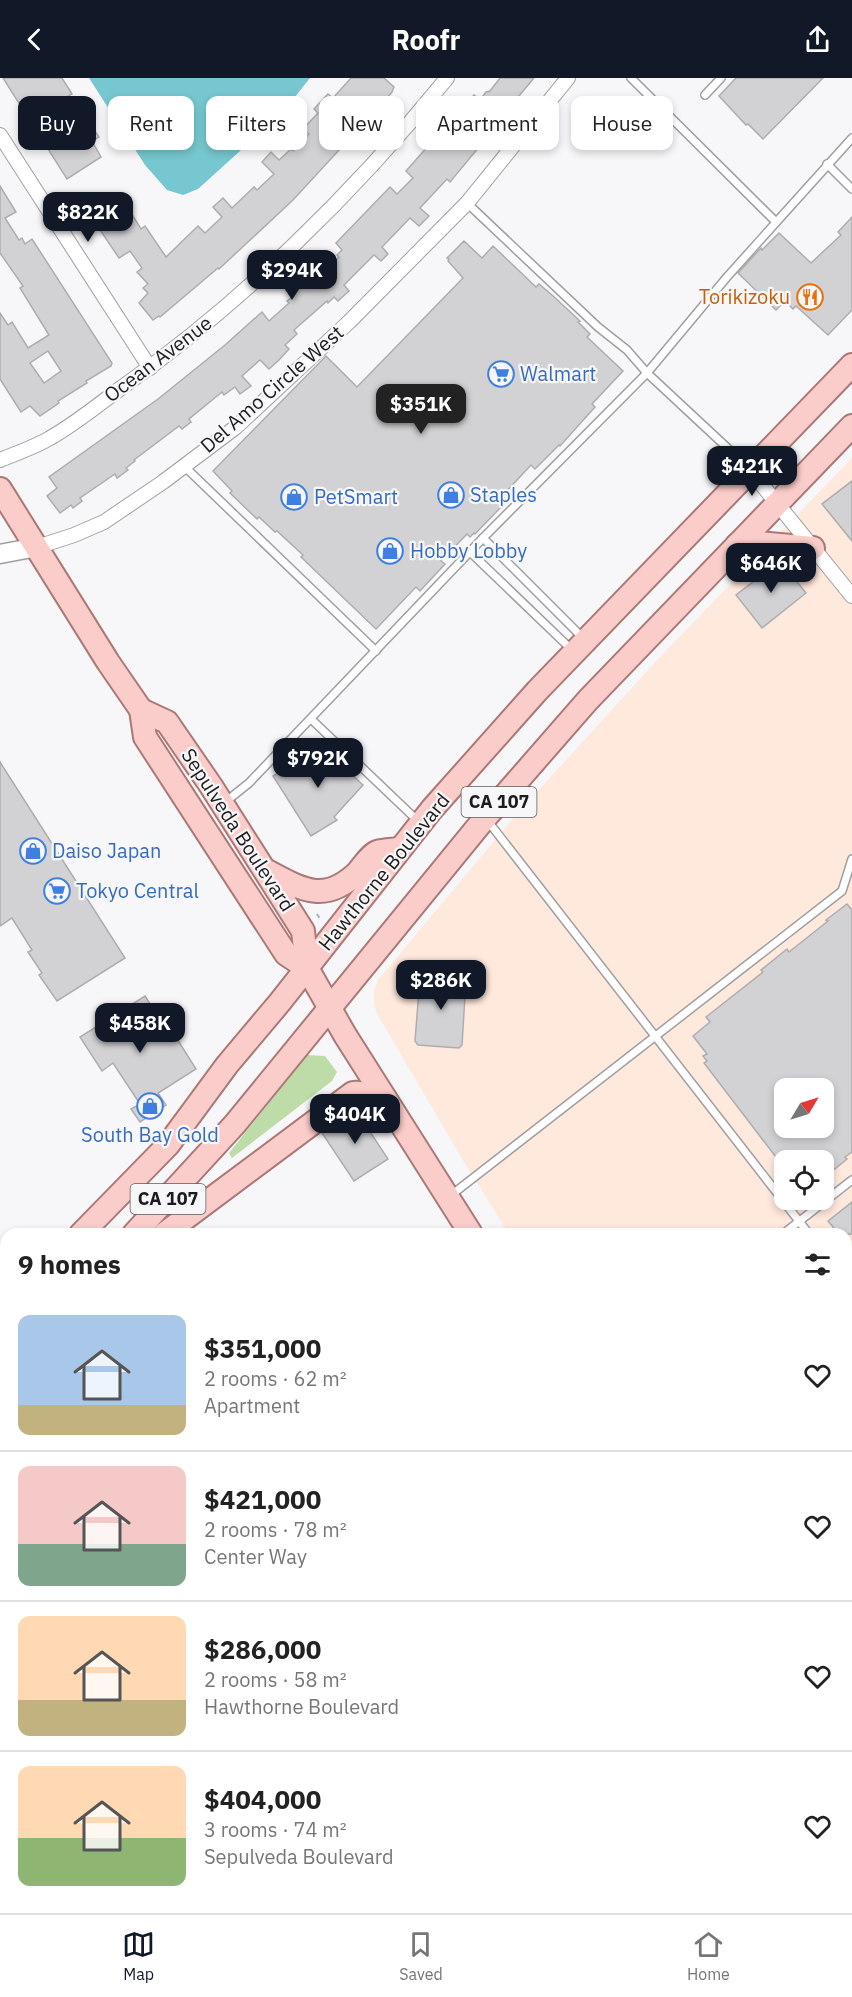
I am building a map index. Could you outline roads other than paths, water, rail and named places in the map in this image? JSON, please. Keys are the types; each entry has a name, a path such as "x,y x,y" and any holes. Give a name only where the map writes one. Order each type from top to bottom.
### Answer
{"main road":[{"name":"Hawthorne Boulevard","path":"87,1228 168,1145 227,1065 307,968 400,849 537,691 852,365"},
{"name":"CA 107","path":"140,1228 235,1125 485,818 588,700 852,426"},
{"name":"Sepulveda Boulevard","path":"0,489 108,662 141,710 145,737 285,954 307,968"},
{"path":"737,545 768,543 813,548"},
{"name":"Sepulveda Boulevard","path":"141,710 167,722 303,931 307,968 394,1114 467,1228"},
{"path":"263,869 295,886 322,892 347,882 375,853 400,849"},
{"path":"172,1228 353,1093 366,1095 394,1114"}],"street":[{"name":"Ocean Avenue","path":"0,460 50,438 150,368 228,305 368,168 447,78"},
{"name":"Del Amo Circle West","path":"37,547 104,522 236,427 349,322 467,203 568,78"},
{"path":"0,135 150,368"},
{"path":"750,470 852,596"},
{"path":"0,554 37,547"}],"lane":[{"path":"631,78 777,222"},
{"path":"705,95 722,78"},
{"path":"222,804 249,783 483,538 647,372 852,138"},
{"path":"827,164 852,189"},
{"path":"467,203 598,327 627,350 750,470"},
{"path":"184,466 376,651"},
{"path":"483,538 580,646"},
{"path":"470,552 580,646"},
{"path":"311,719 421,824"},
{"path":"485,818 804,1228"},
{"path":"448,1198 842,891 852,859"},
{"path":"791,1228 852,1180"}],"water":[{"path":"89,78 310,78 296,96 206,96 206,150 241,150 198,189 183,195 167,190 135,150 194,150 194,96 108,96 108,108"}],"place":[{"name":"Torikizoku","path":"810,297"},
{"name":"Walmart","path":"501,374"},
{"name":"Staples","path":"451,495"},
{"name":"PetSmart","path":"294,497"},
{"name":"Hobby Lobby","path":"390,551"},
{"name":"Daiso Japan","path":"33,851"},
{"name":"Tokyo Central","path":"57,891"},
{"name":"South Bay Gold","path":"150,1106"}]}
